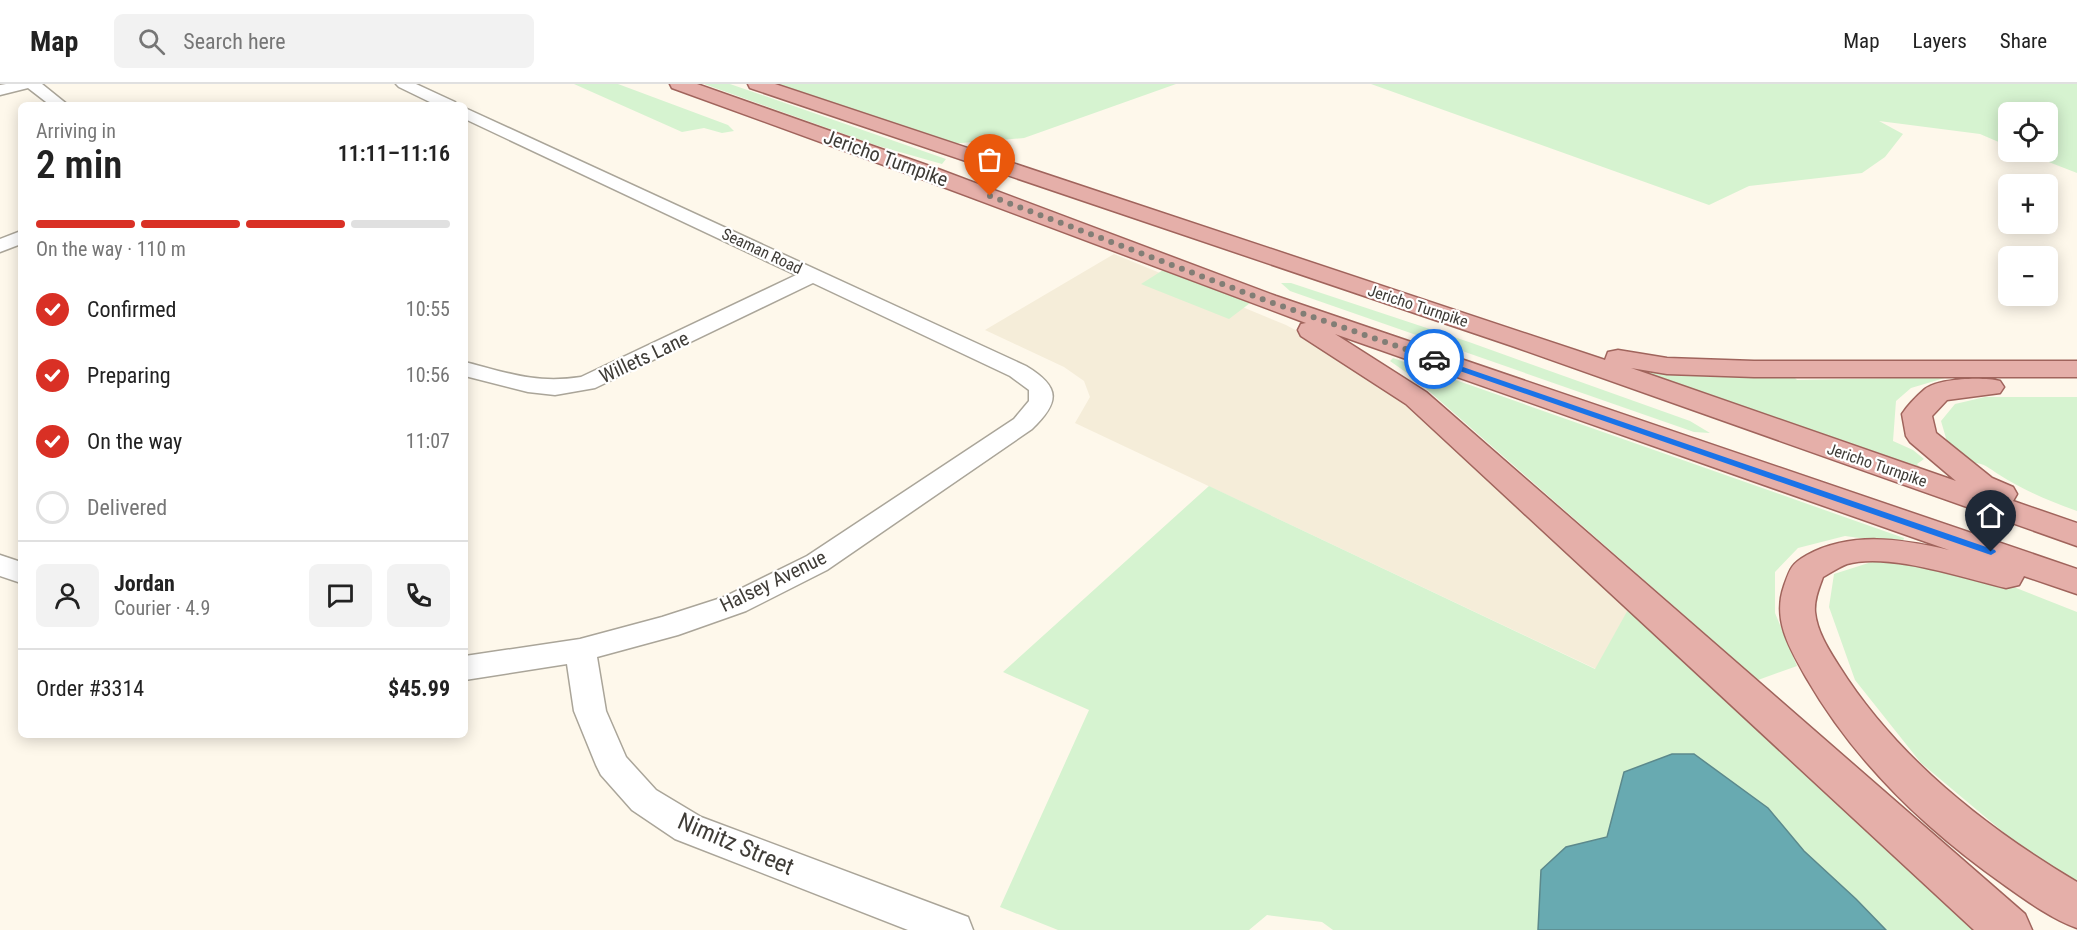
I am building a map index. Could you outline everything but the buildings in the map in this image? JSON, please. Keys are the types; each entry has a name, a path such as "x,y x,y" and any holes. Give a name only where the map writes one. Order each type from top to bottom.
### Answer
{"main road":[{"name":"Jericho Turnpike","path":"679,84 1267,301 2077,582"},
{"name":"Jericho Turnpike","path":"757,84 1525,341 2077,535"},
{"path":"1070,227 1114,204"},
{"path":"1267,301 1416,398 2008,930"},
{"path":"1525,341 1667,366 1754,369 2077,369"},
{"path":"2077,388 1962,388 1937,394 1917,414 1922,436 1981,485 2077,528"},
{"path":"2077,591 1892,551 1861,550 1840,554 1807,570 1796,606 1805,639 1828,684 1871,741 1926,795 1978,839 2077,907"}],"street":[{"path":"0,90 26,84"},
{"path":"32,84 56,102"},
{"path":"404,84 442,102"},
{"name":"Seaman Road","path":"468,114 1026,375 1035,380 1042,390 1043,399 1040,404"},
{"path":"0,246 18,238"},
{"path":"0,246 18,251"},
{"name":"Willets Lane","path":"468,370 528,385 555,388 587,383 813,275"},
{"name":"Halsey Avenue","path":"468,668 580,650 667,627 735,604 817,563 1023,424 1034,414 1040,404"},
{"path":"0,565 18,572"},
{"name":"Nimitz Street","path":"580,650 590,711 613,765 644,800 688,828 954,930"}],"shaded area":[{"path":"1114,254 1286,325 1333,350 1387,388 1636,596 1596,669 1075,423 1090,397 1084,381 1064,367 985,330"}],"green space":[{"path":"574,84 618,84 728,125 734,131 722,133 704,128 682,132"},
{"path":"704,84 730,84 946,159 942,164 875,145"},
{"path":"762,84 1176,84 1024,138 936,145"},
{"path":"1371,84 2077,84 2077,173 2049,162 2058,162 2058,102 1998,102 1998,142 1980,134 1879,121 1903,134 1885,157 1862,173 1749,186 1709,205"},
{"path":"1171,265 1258,297 1229,319 1141,284"},
{"path":"1281,283 1291,283 1469,342 1690,421 1710,433 1694,432 1290,291"},
{"path":"1393,358 1904,538 1902,544 1845,536 1798,548 1775,572 1775,613 1797,666 1758,680 1414,378 1390,361"},
{"path":"1615,363 1793,376 1797,380 1948,377 1911,388 1896,401 1893,441 1913,450 1924,459 1917,464 1924,471"},
{"path":"1985,397 2077,397 2077,511 2007,480 1983,464 1972,463 1948,445 1941,421 1955,404"},
{"path":"1209,486 1595,669 1630,606 1982,930 1333,930 1322,922 1267,915 1249,930 1058,930 1000,907 1089,710 1003,672"},
{"path":"1881,559 2001,582 2077,612 2077,882 2027,852 1921,763 1855,680 1829,607 1834,574"}],"water":[{"path":"1672,754 1694,754 1768,808 1804,851 1886,930 1538,930 1541,870 1566,847 1607,837 1624,772"}],"way so far":[{"path":"990,196 1267,301 1434,359"}],"route":[{"path":"1434,359 1991,552"}]}
